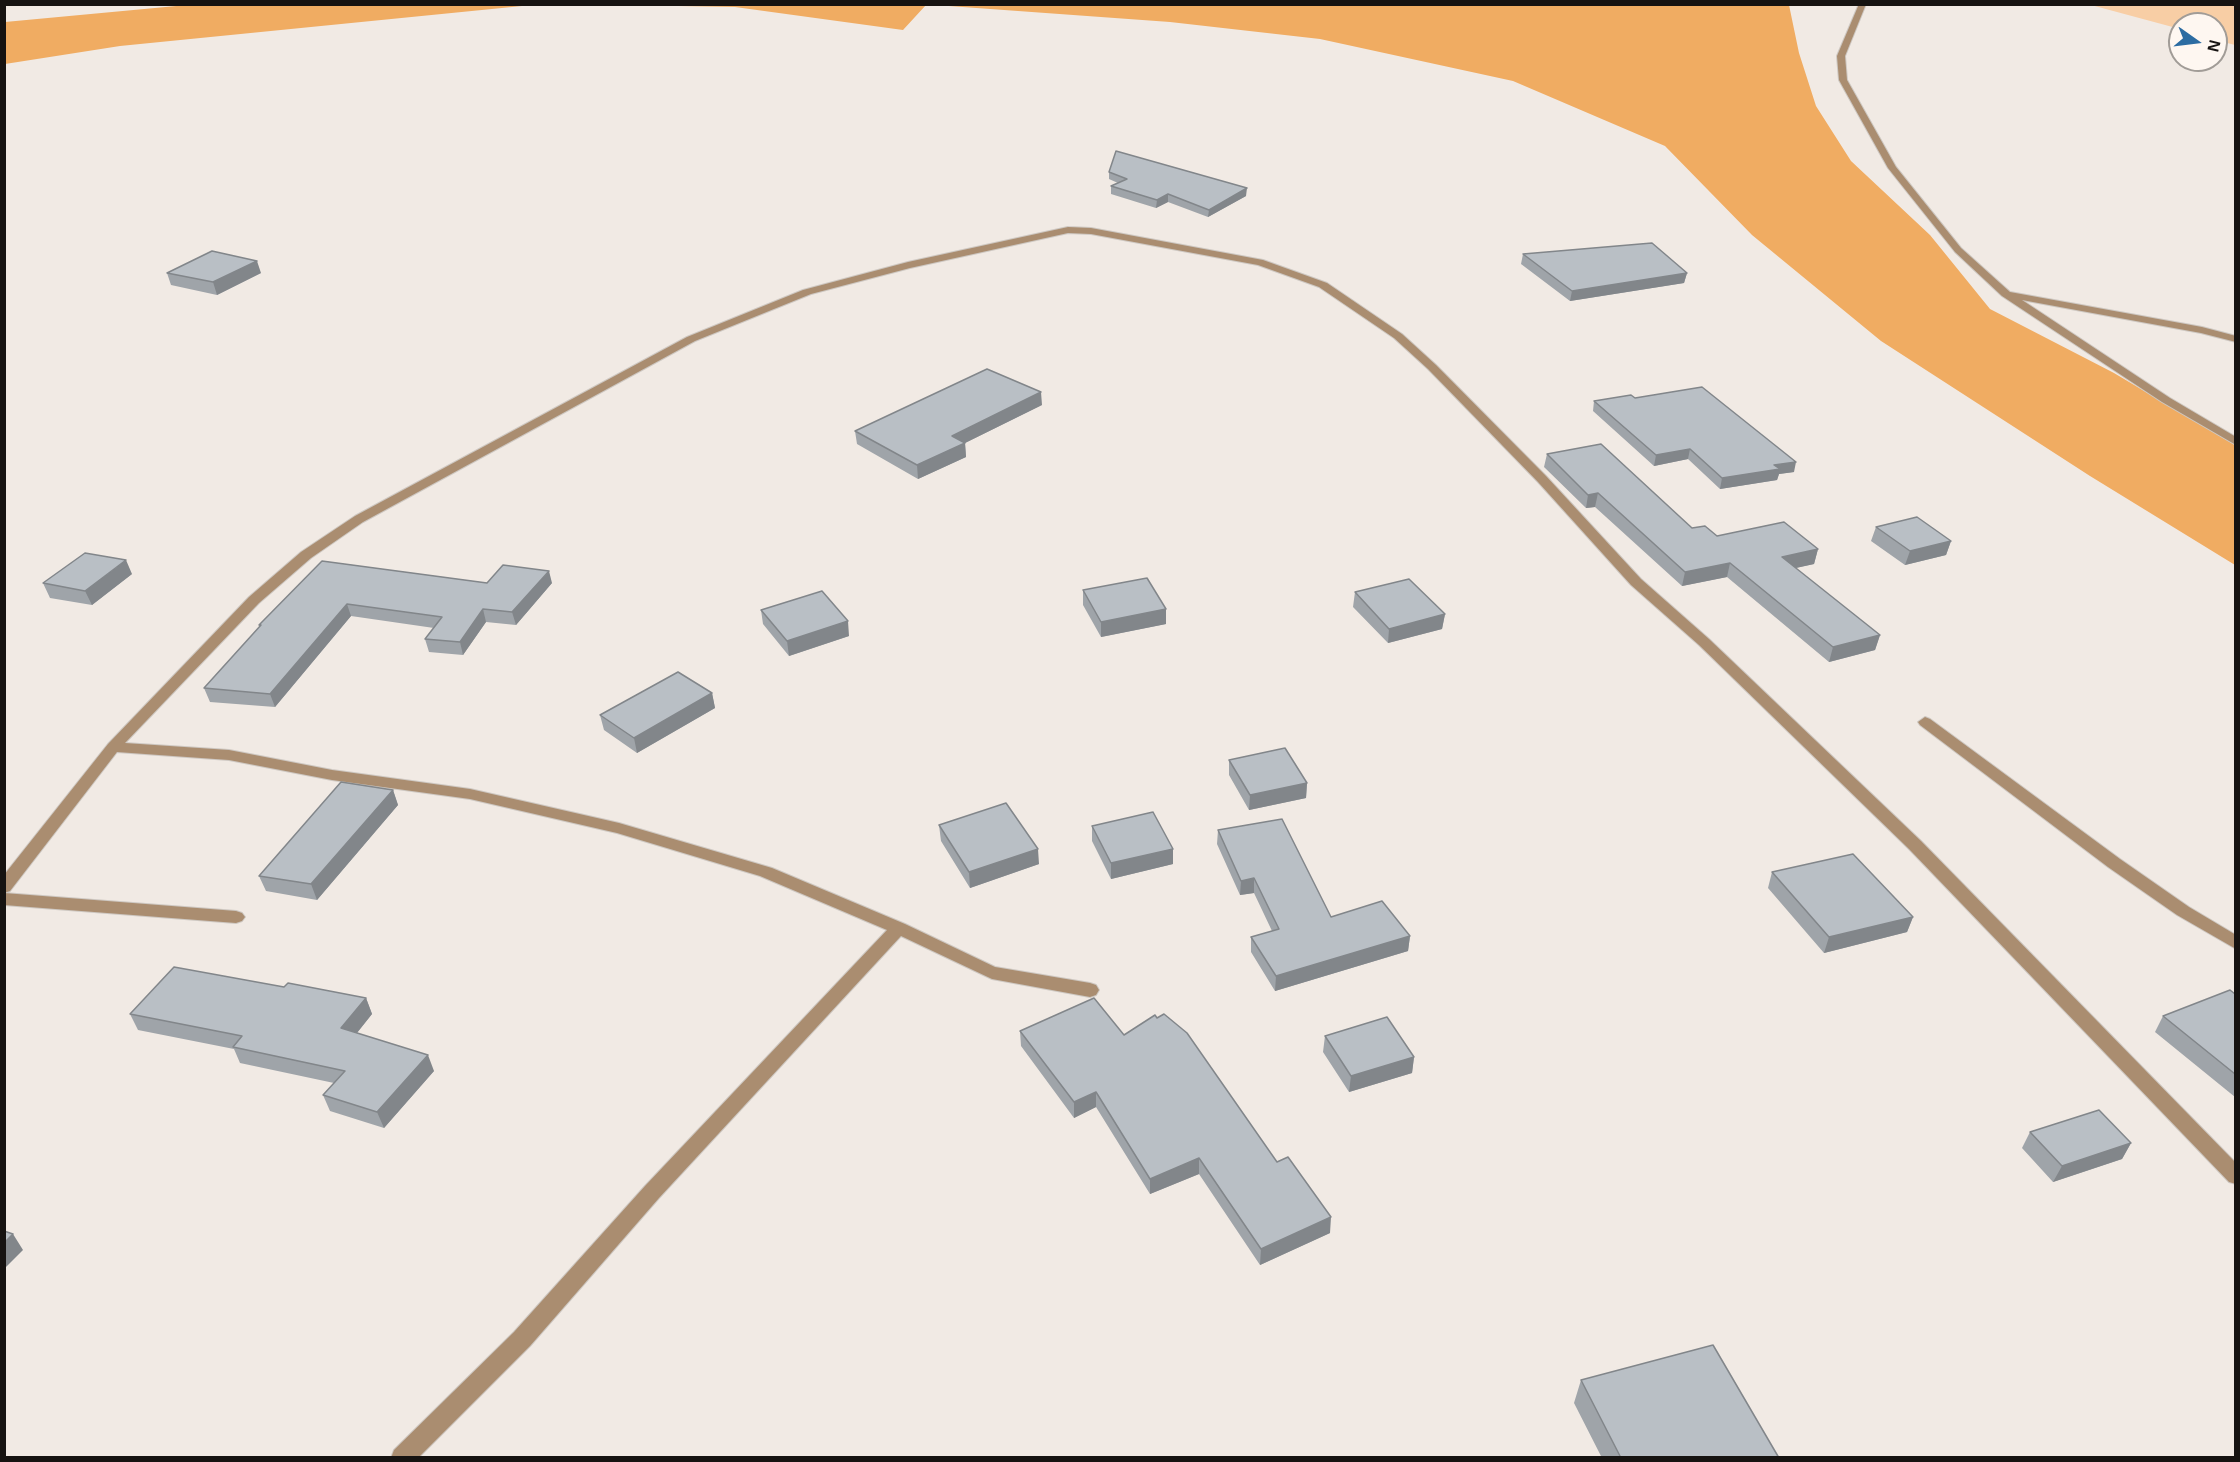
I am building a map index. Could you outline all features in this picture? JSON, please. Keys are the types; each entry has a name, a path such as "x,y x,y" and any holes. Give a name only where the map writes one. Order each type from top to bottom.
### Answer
{"street":[{"path":"1863,4 1841,56 1843,80 1892,168 1958,250 2006,294 2166,400 2235,442"},
{"path":"4,887 113,747 254,600 306,555 359,519 691,339 807,292 908,265 1068,230 1091,231 1260,262 1323,285 1398,336 1432,367 1542,479 1636,582 1704,642 1915,845 2235,1176"},
{"path":"2006,294 2202,330 2235,339"},
{"path":"1925,722 2114,863 2182,911 2235,943"},
{"path":"113,747 229,755 332,775 470,795 619,828 766,872 899,928 992,973 1090,990"},
{"path":"4,899 236,917"},
{"path":"402,1458 522,1339 652,1192 899,928"}],"shaded area":[{"path":"926,4 903,30 735,7 622,5"},
{"path":"187,5 532,5 120,46 5,64 5,22"},
{"path":"935,5 1789,5 1799,53 1816,106 1851,161 1930,235 1990,309 2114,373 2235,445 2235,565 2090,476 1881,341 1752,235 1665,146 1513,81 1320,39 1170,22"},
{"path":"2091,5 2235,5 2235,45 2228,43 2228,12 2168,12 2168,26"}],"building":[{"path":"1116,151 1247,188 1209,210 1168,194 1157,200 1111,186 1127,179 1109,172"},
{"path":"1652,243 1687,273 1572,291 1523,254"},
{"path":"212,251 257,261 213,282 167,273"},
{"path":"987,369 1041,392 952,436 965,443 917,465 855,431"},
{"path":"1702,387 1796,462 1774,465 1780,469 1722,478 1690,449 1656,455 1594,401 1631,395 1635,398"},
{"path":"1601,444 1692,528 1705,526 1717,536 1784,522 1818,549 1782,557 1880,635 1833,647 1730,563 1685,572 1598,493 1588,495 1547,454"},
{"path":"1917,517 1951,541 1910,551 1876,527"},
{"path":"85,553 126,560 85,591 43,583"},
{"path":"322,561 487,583 503,565 549,571 512,612 483,609 460,642 425,639 442,617 347,604 270,694 204,688 261,625 259,625"},
{"path":"1147,578 1166,609 1101,622 1083,590"},
{"path":"1409,579 1445,614 1389,629 1355,592"},
{"path":"822,591 848,621 787,641 761,610"},
{"path":"678,672 712,693 634,738 600,715"},
{"path":"1285,748 1307,783 1250,795 1229,760"},
{"path":"341,782 393,790 311,884 259,876"},
{"path":"1006,803 1038,849 969,872 939,825"},
{"path":"1153,812 1173,849 1111,863 1092,826"},
{"path":"1282,819 1331,917 1382,901 1410,936 1276,976 1251,937 1279,929 1254,878 1241,881 1218,830"},
{"path":"1853,854 1913,917 1829,937 1772,872"},
{"path":"174,967 284,987 288,983 366,998 341,1028 428,1055 377,1112 323,1095 345,1071 233,1047 242,1036 130,1014"},
{"path":"2230,990 2235,994 2235,1074 2163,1016"},
{"path":"1094,998 1124,1035 1155,1015 1157,1018 1164,1014 1187,1033 1277,1162 1288,1157 1331,1217 1261,1249 1199,1158 1150,1179 1096,1092 1074,1102 1020,1031"},
{"path":"1387,1017 1414,1057 1351,1076 1325,1036"},
{"path":"2099,1110 2131,1143 2062,1166 2030,1132"},
{"path":"4,1231 13,1234 4,1243"},
{"path":"1713,1345 1779,1458 1621,1458 1581,1380"}]}
